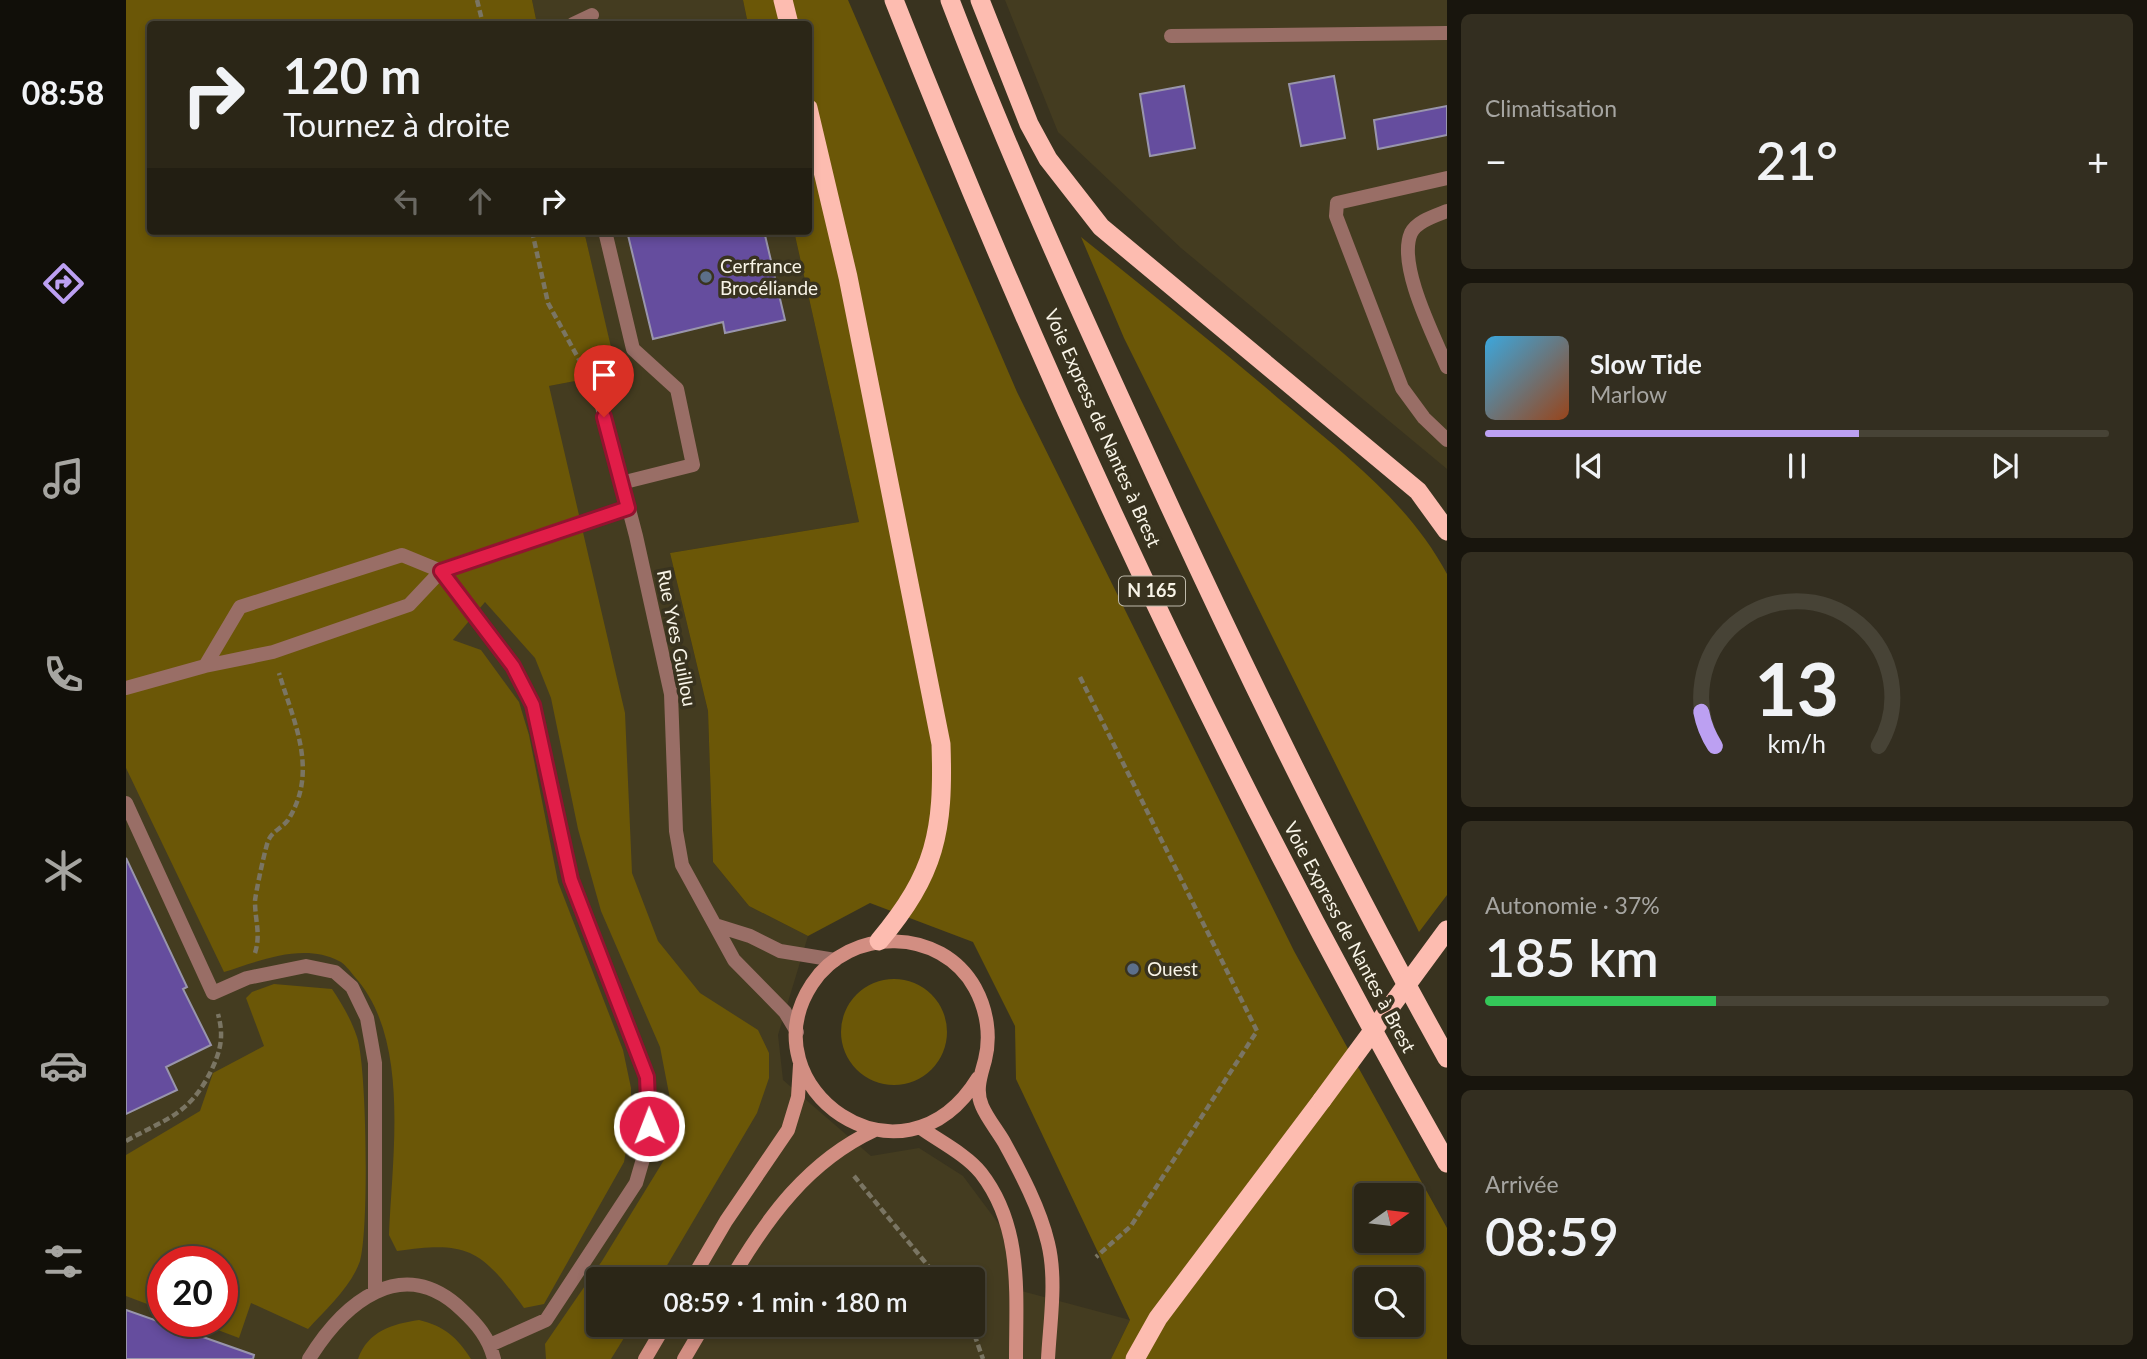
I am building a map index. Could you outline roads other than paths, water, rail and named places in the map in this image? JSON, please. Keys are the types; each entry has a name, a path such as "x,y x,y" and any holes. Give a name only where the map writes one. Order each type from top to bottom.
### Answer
{"highway":[{"path":"783,0 788,21"},
{"name":"Voie Express de Nantes à Brest","path":"894,0 1071,418 1167,625 1324,940 1447,1163"},
{"name":"Voie Express de Nantes à Brest","path":"950,0 1053,251 1212,601 1348,875 1447,1058"},
{"path":"980,0 1029,124 1048,159 1101,226 1418,491 1447,531"},
{"path":"812,124 848,276 942,744 943,800 933,855 911,900 879,941"},
{"path":"1135,1359 1158,1318 1447,930"}],"main road":[{"path":"699,1267 726,1221 788,1130 798,1097 800,1060 797,1032 804,999 812,984 835,960 863,944 879,941 917,943 951,960 964,973 975,988 987,1023 985,1061 978,1078 955,1109 920,1128 906,1131 875,1130 855,1124 828,1106 808,1080 800,1060"},
{"path":"978,1078 981,1104 1032,1199 1048,1242 1052,1268 1048,1359"},
{"path":"920,1128 980,1171 1006,1220 1015,1254 1016,1359"},
{"path":"738,1267 760,1229 781,1202 828,1158 875,1130"},
{"path":"645,1359 658,1337"},
{"path":"684,1359 697,1337"}],"street":[{"path":"579,21 592,15"},
{"path":"1171,36 1447,33"},
{"path":"1447,178 1337,203 1336,216 1402,388 1424,418 1447,440"},
{"path":"1447,211 1425,220 1412,231 1406,250 1412,278 1447,367"},
{"path":"606,235 633,349 677,389 693,465 621,483"},
{"name":"Rue Yves Guillou","path":"599,395 671,694 676,831 682,864 702,905 718,926 734,960 785,1012 797,1032"},
{"path":"126,688 205,666 272,652 409,605 441,571 628,508"},
{"path":"205,666 240,607 401,555 441,571 513,666 533,705 571,880 647,1077 650,1111 648,1142 636,1183 546,1320 492,1352 474,1322 447,1296 417,1287 391,1286 353,1303 328,1328 309,1359"},
{"path":"126,803 213,993 247,978 306,966 335,972 352,987 367,1018 374,1063 375,1292"},
{"path":"718,926 750,936 780,951 835,960"}],"place":[{"name":"Cerfrance Brocéliande","path":"706,277"},
{"name":"Ouest","path":"1133,969"}]}
